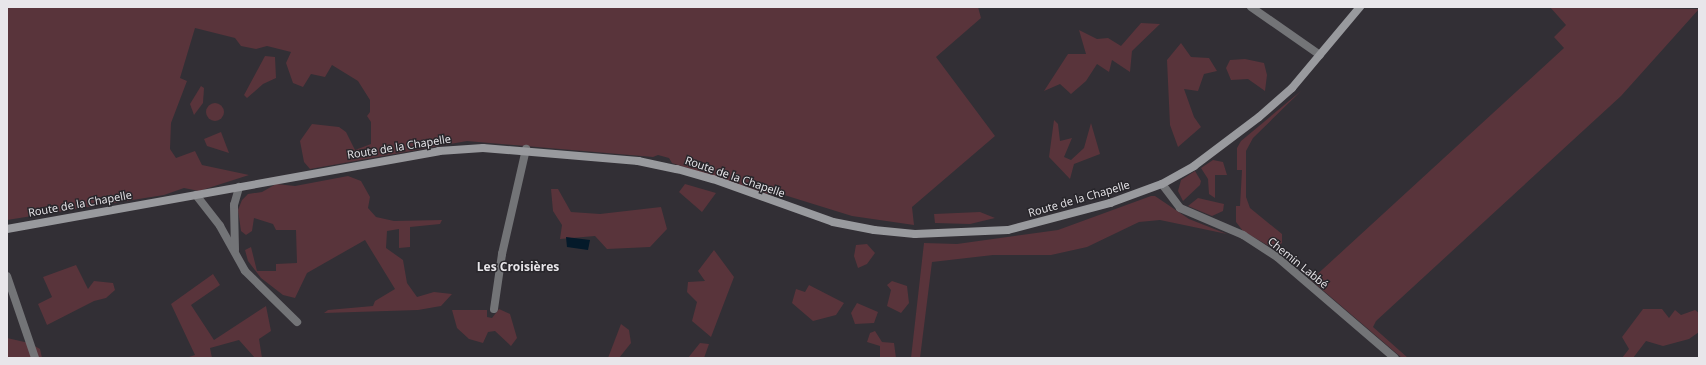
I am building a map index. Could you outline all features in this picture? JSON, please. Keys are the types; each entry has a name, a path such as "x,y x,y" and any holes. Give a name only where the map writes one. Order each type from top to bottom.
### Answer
{"main road":[{"name":"Route de la Chapelle","path":"7,229 439,150 483,148 526,150 638,161 713,179 833,222 874,230 915,234 1008,230 1064,217 1162,184 1194,166 1259,117 1292,88 1360,7"}],"street":[{"path":"1251,7 1320,55"},
{"path":"494,309 502,254 526,150"},
{"name":"Chemin Labbé","path":"1162,184 1180,208 1243,235 1277,257 1395,358"},
{"path":"235,251 234,205 239,187"},
{"path":"196,195 235,251 245,271 297,322"},
{"path":"7,276 35,358"}],"shaded area":[{"path":"7,7 978,7 981,18 936,57 995,136 912,207 914,225 852,216 781,194 774,196 672,163 669,158 658,155 653,157 467,141 310,169 304,162 300,141 312,124 339,127 346,132 355,150 371,144 371,122 367,116 370,112 370,100 358,81 332,65 325,77 311,74 303,87 293,83 286,63 291,52 267,46 256,49 241,46 235,38 195,28 180,78 187,81 171,123 170,149 176,158 195,151 202,165 249,175 199,191 184,188 164,195 7,220"},
{"path":"1550,7 1699,9 1621,96 1376,321 1373,327 1408,358 1402,358 1311,280 1564,48 1554,37 1566,25"},
{"path":"1141,23 1160,24 1132,51 1130,72 1112,60 1109,72 1097,64 1086,81 1071,94 1060,84 1044,91 1068,54 1086,54 1079,30 1097,39 1108,38 1121,46"},
{"path":"1181,43 1191,57 1209,58 1217,71 1204,74 1198,91 1184,89 1194,117 1201,127 1178,147 1170,125 1167,60"},
{"path":"265,56 275,57 276,78 263,84 247,98 244,95"},
{"path":"1245,59 1264,63 1267,75 1265,91 1248,79 1231,80 1226,68 1230,60"},
{"path":"201,86 204,88 203,103 194,115 190,104"},
{"path":"1301,91 1253,138 1246,151 1246,197 1250,208 1282,234 1282,243 1274,249 1243,231 1236,222 1236,206 1240,206 1242,170 1237,170 1237,148 1241,141"},
{"path":"215,103 221,106 224,112 221,118 215,121 209,118 206,112 209,106"},
{"path":"1054,120 1058,124 1060,141 1072,138 1064,157 1071,160 1084,148 1091,123 1100,154 1074,164 1070,179 1049,157"},
{"path":"221,132 229,153 207,146 204,139"},
{"path":"1213,160 1223,162 1227,175 1215,175 1215,198 1209,194 1208,179 1201,168"},
{"path":"1195,171 1201,181 1200,185 1183,201 1178,191 1181,180"},
{"path":"348,176 361,181 370,197 368,208 376,217 394,221 442,220 440,224 410,227 410,247 399,248 399,229 387,231 386,248 403,260 407,283 417,297 434,292 452,294 441,306 418,310 324,313 328,310 373,306 375,301 395,289 365,240 307,273 295,298 283,295 261,278 248,261 245,250 251,247 257,271 276,271 276,264 297,263 296,230 276,230 273,224 254,218 252,231 246,235 241,231 238,210 242,200 248,194 262,192 276,184 295,186"},
{"path":"685,184 716,193 702,212 679,192"},
{"path":"551,189 558,189 571,212 600,214 661,207 667,229 650,247 607,249 595,236 560,239 562,225 553,211"},
{"path":"1151,196 1155,196 1189,219 1227,234 1160,220 1139,222 1087,247 1051,255 993,255 932,262 920,358 911,358 924,243 957,244 1058,230"},
{"path":"1198,198 1224,204 1223,211 1212,216 1188,206"},
{"path":"980,212 995,218 970,224 935,223 934,214"},
{"path":"867,244 875,253 867,264 858,268 854,256 856,245"},
{"path":"714,250 734,277 711,337 692,321 697,302 687,292 688,282 705,281 698,271"},
{"path":"76,265 88,289 94,281 113,283 115,290 106,298 94,301 47,325 38,304 52,297 43,277"},
{"path":"213,274 220,285 191,305 214,340 266,306 271,331 259,339 262,358 255,358 239,340 210,348 212,358 186,358 195,355 171,304"},
{"path":"892,281 907,286 909,303 901,313 887,306 891,290 887,285"},
{"path":"809,285 844,303 836,315 813,321 792,303 796,289 805,292"},
{"path":"857,303 878,312 874,323 855,324 851,313"},
{"path":"499,309 510,314 517,338 511,346 495,331 488,332 483,343 469,339 457,328 452,310 487,310 487,317 492,318"},
{"path":"1643,309 1662,309 1669,318 1675,310 1681,315 1695,310 1699,313 1699,332 1689,339 1663,346 1646,341 1633,358 1622,358 1629,349 1622,337"},
{"path":"621,324 629,330 631,343 619,358 608,358"},
{"path":"875,331 882,342 894,343 896,358 880,358 880,346 867,342 870,333"},
{"path":"7,338 29,343 40,349 42,358 7,358"},
{"path":"700,343 709,344 704,358 688,358"}],"water":[{"path":"566,237 590,240 588,250 567,247"}],"district":[{"name":"Les Croisières","path":"518,267"}]}
